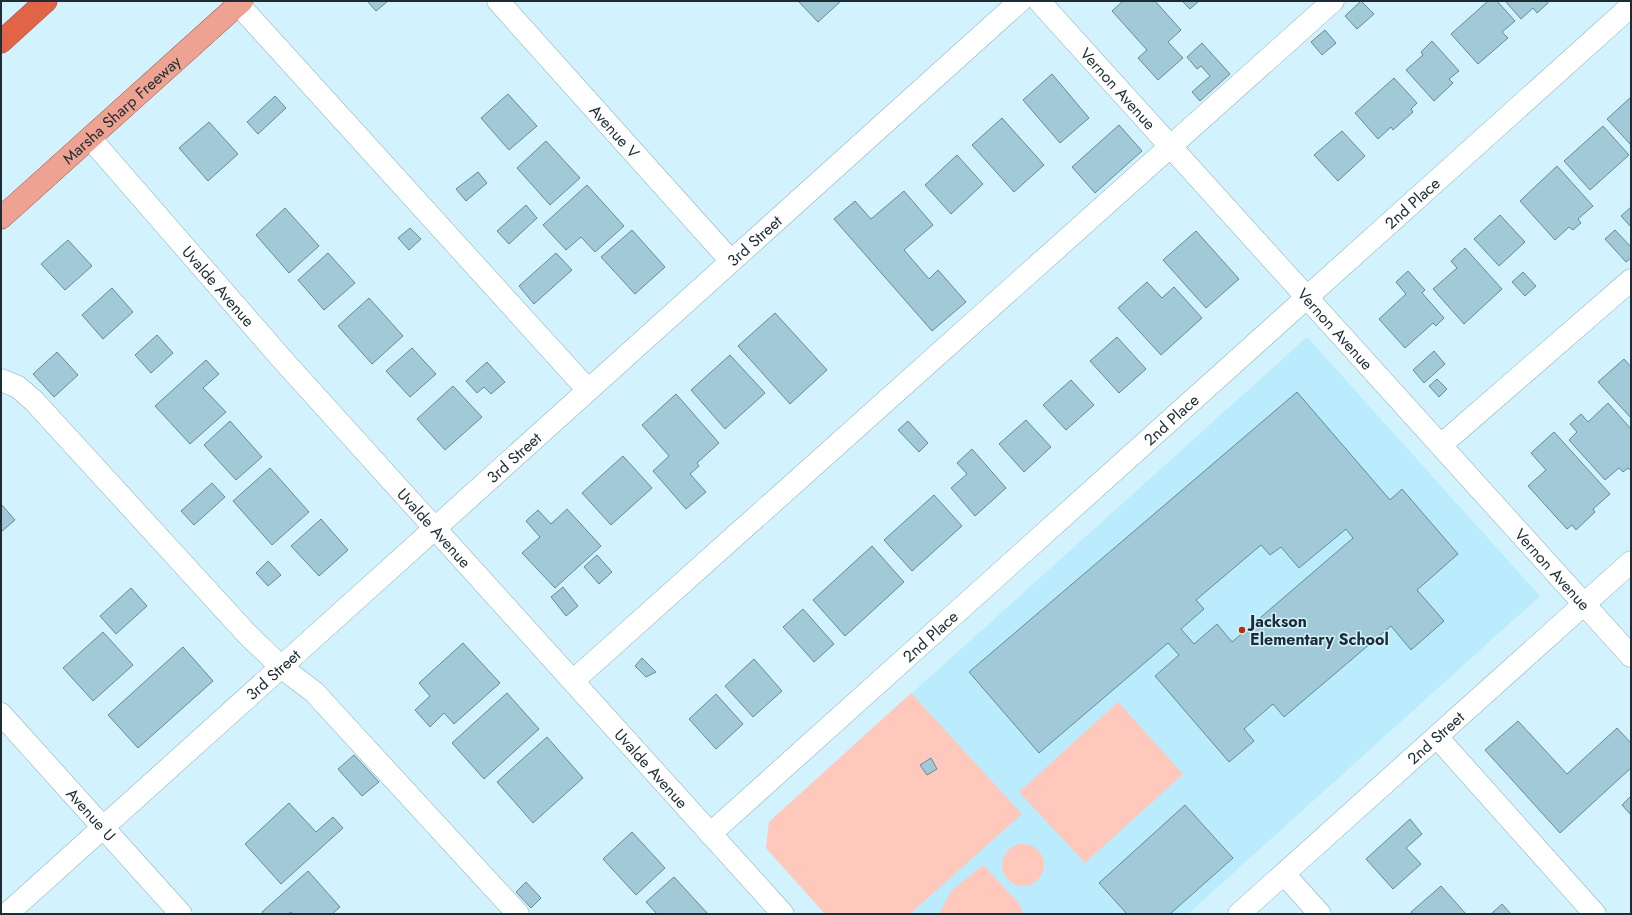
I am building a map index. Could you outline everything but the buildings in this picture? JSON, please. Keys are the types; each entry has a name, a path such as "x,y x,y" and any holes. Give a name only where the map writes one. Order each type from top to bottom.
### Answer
{"highway":[{"path":"1,42 46,1"}],"main road":[{"name":"Marsha Sharp Freeway","path":"1,218 240,2"}],"street":[{"name":"Avenue V","path":"498,1 731,261"},
{"name":"3rd Street","path":"7,914 1020,1"},
{"name":"Vernon Avenue","path":"1039,1 1631,656"},
{"path":"573,681 1333,1"},
{"path":"240,2 588,390"},
{"name":"2nd Place","path":"710,834 1631,6"},
{"name":"Uvalde Avenue","path":"90,138 281,358 783,914"},
{"path":"1441,445 1631,280"},
{"path":"1,380 18,387 34,401 247,634 282,667 314,692 518,914"},
{"name":"2nd Street","path":"1239,914 1631,562"},
{"name":"Avenue U","path":"1,714 181,914"},
{"path":"1437,737 1595,914"},
{"path":"1284,874 1320,914"}],"shaded area":[{"name":"Jackson Elementary School","path":"1307,337 1540,596 1188,914 825,914 766,848 769,822"},
{"path":"911,693 1022,814 910,914 825,914 766,848 769,822"},
{"path":"1118,702 1183,774 1085,863 1019,792"},
{"path":"1023,844 1038,850 1044,865 1038,880 1023,886 1008,880 1002,865 1008,850"},
{"path":"983,865 1019,903 1023,914 939,914 951,891"}],"place":[{"name":"Jackson Elementary School","path":"1242,630"}]}
